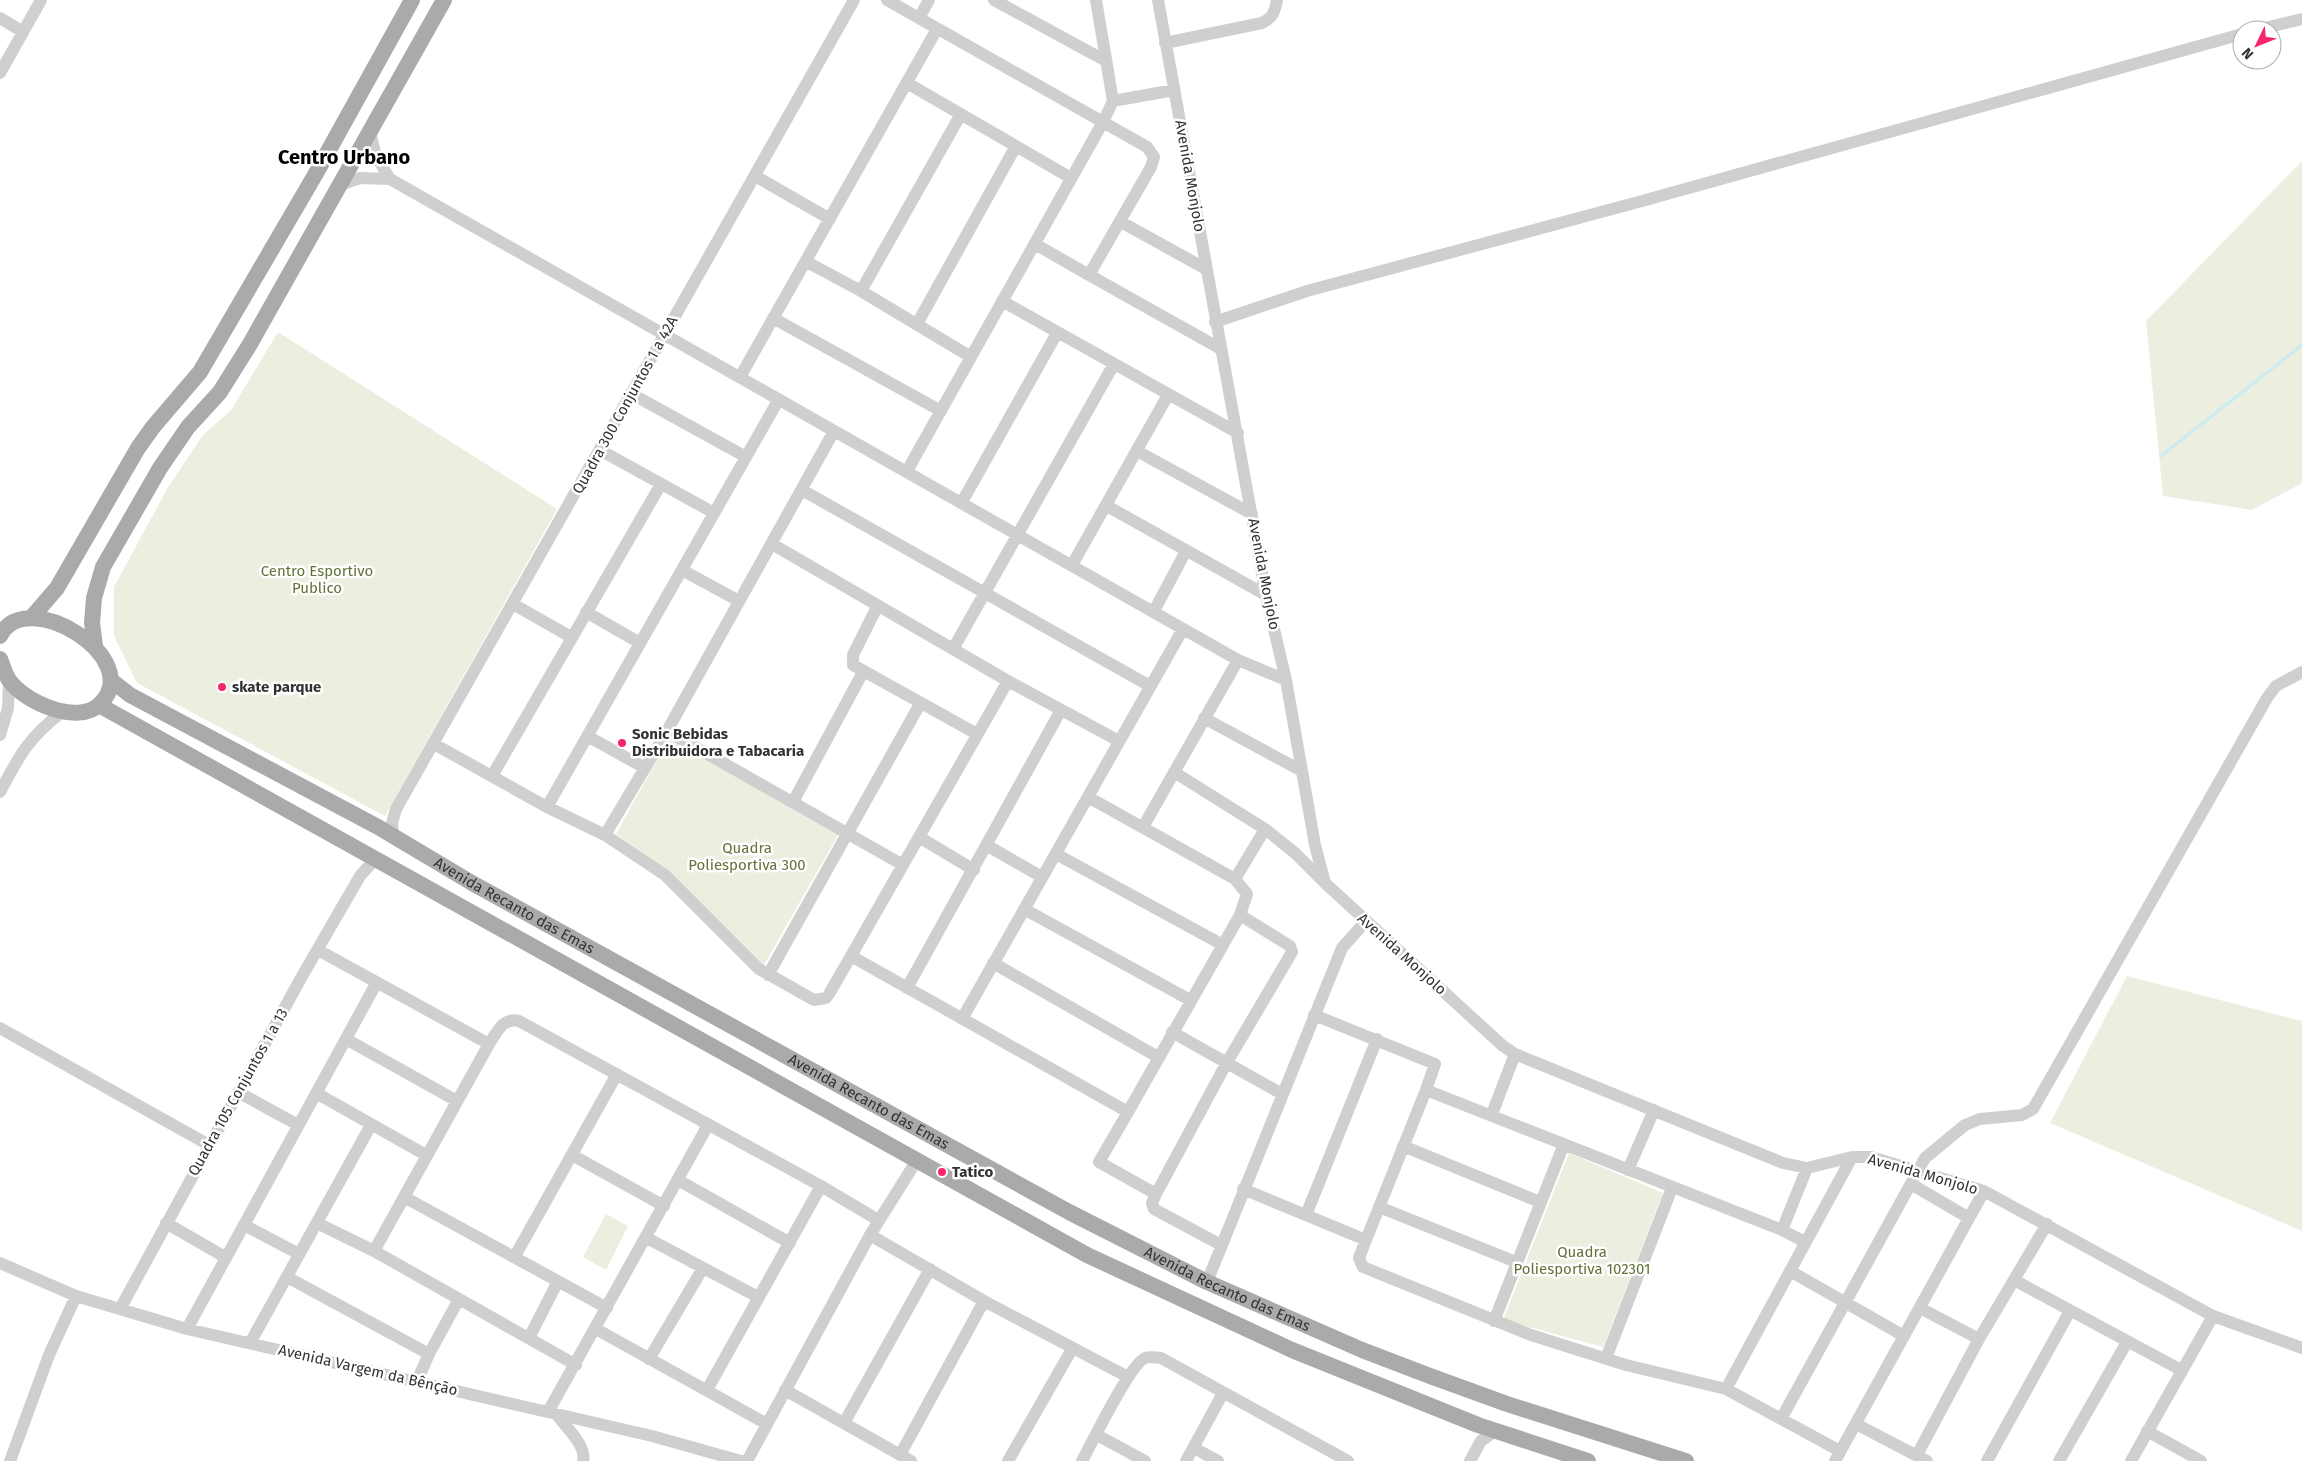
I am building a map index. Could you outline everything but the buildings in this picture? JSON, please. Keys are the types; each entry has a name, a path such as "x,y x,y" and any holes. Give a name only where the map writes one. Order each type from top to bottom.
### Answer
{"main road":[{"path":"32,617 57,588 138,448 153,427 200,372 315,174 412,0"},
{"path":"95,646 92,623 94,598 103,567 160,468 188,427 220,392 235,368 444,0"},
{"path":"347,117 362,120 370,132"},
{"path":"315,174 326,185 340,185"},
{"path":"0,659 9,680 34,700 62,712 87,712 99,705 110,689 112,681 104,660 95,646 63,625 32,617 3,626"},
{"name":"Avenida Recanto das Emas","path":"112,681 130,695 378,827 472,883 1069,1212 1207,1282 1372,1354 1430,1376 1661,1458 1686,1461"},
{"name":"Avenida Recanto das Emas","path":"99,705 1087,1255 1283,1346 1423,1403 1480,1433 1495,1431 1588,1461"},
{"path":"413,880 420,852"},
{"path":"431,890 436,891 446,887 450,877 446,867"},
{"path":"457,906 456,893 465,884 472,883"},
{"path":"1018,1215 1028,1215 1038,1204 1037,1199 1030,1190"},
{"path":"1050,1234 1045,1225 1050,1213 1056,1210 1069,1212"},
{"path":"1356,1375 1367,1368 1372,1354"},
{"path":"1423,1403 1418,1391 1420,1384 1430,1376"}],"street":[{"path":"0,73 41,0"},
{"name":"Quadra 300 Conjuntos 1 a 42A","path":"393,836 392,823 396,809 854,0"},
{"path":"887,0 1147,147 1154,157 1151,167 1089,275"},
{"path":"919,18 930,0"},
{"path":"994,0 1106,61"},
{"name":"Avenida Monjolo","path":"1158,0 1215,322 1238,433 1266,594 1286,680 1300,770 1325,883 1503,1046 1515,1054 1783,1163 1807,1168 1852,1157 1879,1158 1984,1191 2212,1316 2302,1348"},
{"path":"1165,43 1262,23 1269,20 1275,12 1277,0"},
{"path":"907,471 1113,101 1093,2"},
{"path":"0,18 23,32"},
{"path":"2282,24 2302,19"},
{"path":"740,377 807,262 937,29"},
{"path":"1215,322 1307,291 1642,201 2232,37"},
{"path":"907,84 1071,178"},
{"path":"1113,101 1174,90"},
{"path":"861,291 961,114"},
{"path":"370,132 376,156 390,179"},
{"path":"917,324 1016,146"},
{"path":"755,176 830,219"},
{"path":"340,185 360,178 390,179 1238,660 1286,680"},
{"path":"1121,222 1206,268"},
{"path":"1035,244 1221,349"},
{"path":"807,262 861,291 971,357"},
{"path":"1002,302 1168,396 1238,433"},
{"path":"773,318 941,411"},
{"path":"962,502 1057,333"},
{"path":"953,649 1114,364"},
{"path":"632,394 746,457"},
{"path":"1072,566 1168,396"},
{"path":"547,807 589,737 640,643 779,399"},
{"path":"605,836 667,731 834,431"},
{"path":"600,450 714,514"},
{"path":"1137,451 1252,514"},
{"path":"492,776 661,484"},
{"path":"802,490 1150,686"},
{"path":"1107,506 1266,594"},
{"path":"772,544 1008,681 1119,741"},
{"path":"1154,611 1186,551"},
{"path":"682,570 739,601"},
{"path":"513,604 571,637"},
{"path":"878,607 851,661 853,665 920,704 977,734"},
{"path":"586,612 640,643"},
{"path":"962,1019 1183,629"},
{"path":"1143,827 1238,660"},
{"path":"793,802 863,672"},
{"path":"1781,1419 1929,1153 1965,1124 1980,1120 2022,1115 2033,1109 2271,692 2283,681 2302,672"},
{"path":"0,735 8,708 9,680"},
{"path":"434,744 547,807 605,836 665,875 752,962 768,975 818,1000 829,994 1008,681"},
{"path":"768,975 846,832 920,704"},
{"path":"907,988 988,846 1061,710"},
{"path":"0,792 28,743 41,727 62,712"},
{"path":"1204,718 1300,770"},
{"path":"667,731 903,865"},
{"path":"589,737 645,768"},
{"path":"1174,772 1265,830 1295,853 1325,883"},
{"path":"1088,797 1235,879 1246,894 1240,915 1099,1162 1156,1194"},
{"name":"Quadra 300 Conjuntos 1 a 42A","path":"378,827 396,809"},
{"path":"1235,879 1265,830"},
{"path":"919,837 974,870"},
{"path":"1295,853 1315,844"},
{"path":"988,846 1042,876"},
{"path":"1056,854 1223,945"},
{"name":"Quadra 105 Conjuntos 1 a 13","path":"120,1309 238,1092 371,857"},
{"path":"1024,908 1190,1000"},
{"path":"1221,1245 1154,1209 1152,1202 1226,1064 1292,950 1290,946 1240,915"},
{"path":"1207,1282 1342,948 1366,921"},
{"path":"318,950 489,1044"},
{"path":"851,956 1128,1112"},
{"path":"993,963 1158,1057"},
{"path":"187,1329 377,982"},
{"path":"1314,1015 1377,1039 1434,1064 1426,1090 1359,1258 1363,1267 1531,1335 1626,1365 1726,1389 1781,1419 1838,1456 1984,1191"},
{"path":"374,1251 489,1044 503,1024 510,1020 519,1021 617,1074 821,1186 878,1220"},
{"path":"0,1028 209,1145"},
{"path":"1172,1032 1282,1094"},
{"path":"346,1039 458,1101"},
{"path":"1306,1215 1377,1039"},
{"path":"1492,1114 1515,1054"},
{"path":"515,1256 617,1074"},
{"path":"1426,1090 1492,1114 1672,1188 1782,1230 1805,1242"},
{"path":"238,1092 298,1125"},
{"path":"316,1093 426,1155"},
{"path":"1628,1170 1654,1110"},
{"path":"250,1343 371,1125"},
{"path":"583,1461 585,1456 581,1447 552,1413 576,1365 708,1125"},
{"path":"1494,1321 1564,1144"},
{"path":"1404,1146 1540,1202"},
{"path":"572,1154 664,1206"},
{"path":"1726,1389 1852,1157"},
{"path":"746,1461 878,1220 917,1160"},
{"path":"1782,1230 1807,1168"},
{"path":"678,1180 790,1243"},
{"path":"1911,1184 1969,1218"},
{"path":"707,1390 821,1186"},
{"path":"1606,1358 1672,1188"},
{"path":"1243,1189 1366,1240"},
{"path":"404,1197 607,1308"},
{"path":"1379,1207 1516,1262"},
{"path":"166,1223 225,1258"},
{"path":"317,1223 374,1251 576,1365"},
{"path":"1856,1424 1922,1458 1979,1339 2047,1224"},
{"path":"244,1225 299,1254"},
{"path":"870,1235 984,1301 1128,1377"},
{"path":"646,1238 758,1297"},
{"name":"Avenida Vargem da Bênção","path":"0,1263 76,1296 187,1329 652,1436 741,1461"},
{"path":"649,1360 703,1268"},
{"path":"844,1423 930,1269"},
{"path":"1790,1271 1904,1336"},
{"path":"287,1276 429,1354"},
{"path":"2014,1280 2181,1370"},
{"path":"530,1338 558,1281"},
{"path":"10,1461 49,1355 76,1296"},
{"path":"417,1381 429,1354 459,1299"},
{"path":"785,1390 905,1458 984,1301"},
{"path":"1920,1308 1979,1339"},
{"path":"1986,1461 2070,1311"},
{"path":"2131,1461 2212,1316"},
{"path":"596,1329 767,1424"},
{"path":"2059,1461 2126,1342"},
{"path":"1008,1461 1072,1349"},
{"path":"1082,1461 1128,1377 1138,1363 1145,1358 1152,1357 1161,1358 1348,1461"},
{"path":"1186,1461 1223,1393"},
{"path":"2147,1431 2201,1461"},
{"path":"1470,1461 1480,1433"},
{"path":"1097,1435 1146,1461"},
{"path":"1194,1448 1218,1461"}],"green space":[{"path":"2302,161 2302,483 2252,510 2163,496 2146,321"},
{"name":"Centro Esportivo Publico","path":"278,332 557,509 385,816 137,683 114,636 114,587 167,489 203,435 231,410"},
{"name":"Quadra Poliesportiva 300","path":"669,738 838,835 764,965 667,870 616,834"},
{"path":"2127,976 2302,1021 2302,1231 2050,1123"},
{"name":"Quadra Poliesportiva 102301","path":"1569,1153 1663,1193 1603,1347 1503,1320"},
{"path":"606,1214 628,1226 606,1270 583,1257"}],"waterway":[{"path":"2161,456 2302,345"}],"place":[{"name":"skate parque","path":"222,687"},
{"name":"Sonic Bebidas Distribuidora e Tabacaria","path":"622,743"},
{"name":"Tatico","path":"942,1172"}],"district":[{"name":"Centro Urbano","path":"344,157"}]}
